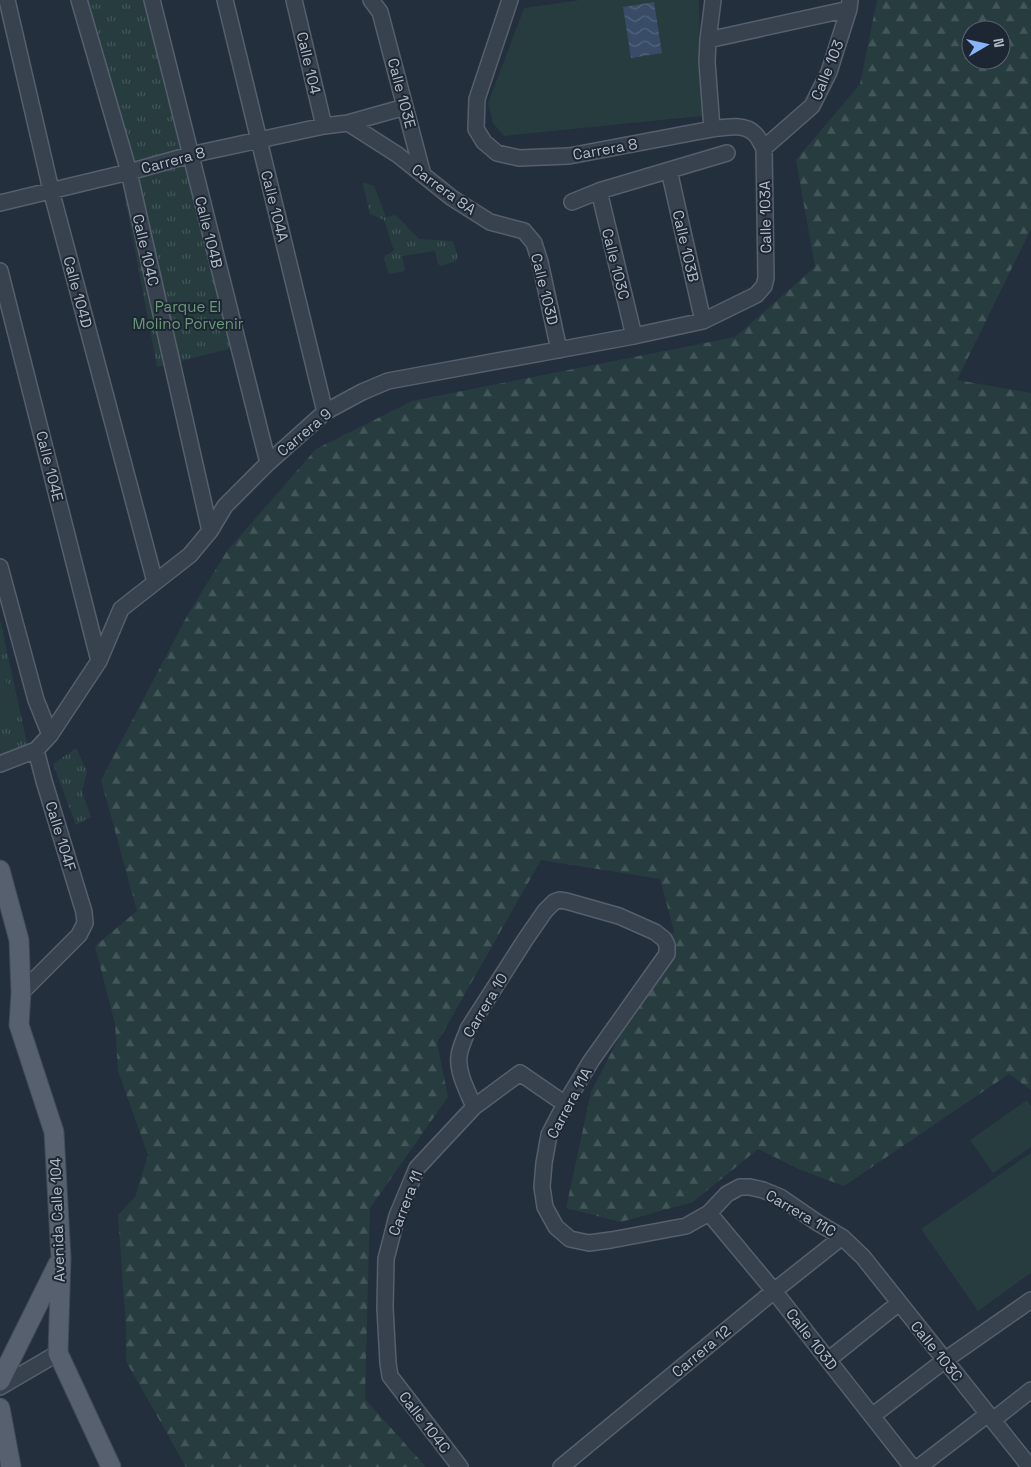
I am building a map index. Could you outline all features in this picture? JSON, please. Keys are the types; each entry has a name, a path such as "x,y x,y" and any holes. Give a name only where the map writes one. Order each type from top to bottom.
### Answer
{"main road":[{"name":"Avenida Calle 104","path":"0,870 20,940 19,967 21,993 19,1025 54,1132 60,1258 58,1353 112,1467"},
{"path":"0,1381 60,1258"},
{"path":"0,1408 11,1467"}],"street":[{"path":"0,1 5,0"},
{"name":"Calle 104D","path":"5,0 52,190 155,582"},
{"name":"Calle 104C","path":"79,0 129,172 210,531"},
{"name":"Calle 104B","path":"152,0 268,463"},
{"name":"Calle 104A","path":"225,0 325,412"},
{"name":"Calle 104","path":"294,0 324,126"},
{"name":"Carrera 8","path":"510,0 477,99 476,129 484,142 497,153 519,158 569,156 712,129 733,127 748,128 755,134 764,148"},
{"path":"712,129 707,62 713,0"},
{"path":"708,40 849,5"},
{"name":"Calle 103","path":"764,148 812,106 829,72 849,5"},
{"name":"Calle 103E","path":"376,6 424,175"},
{"name":"Carrera 8","path":"0,204 190,155 324,126 348,123 405,107"},
{"name":"Carrera 8A","path":"348,123 398,155 452,198 490,222 524,231"},
{"name":"Calle 103A","path":"764,148 766,278 764,286"},
{"path":"572,202 598,191 727,153"},
{"name":"Calle 103B","path":"669,170 703,321"},
{"name":"Calle 103C","path":"598,191 634,336"},
{"name":"Calle 103D","path":"524,231 534,243 540,262 559,350"},
{"name":"Calle 104E","path":"0,271 99,661"},
{"name":"Carrera 9","path":"0,764 36,750 50,735 99,661 121,609 190,555 210,531 226,506 268,463 325,412 362,392 388,381 634,336 703,321 756,296 764,286"},
{"path":"0,567 36,700 50,735"},
{"name":"Calle 104F","path":"21,993 79,935 85,923 84,912 36,750"},
{"name":"Carrera 10","path":"474,1107 460,1070 459,1058 463,1042 473,1021 525,940 545,911 554,902 559,900 566,901 619,916 655,932"},
{"name":"Carrera 11A","path":"655,932 664,939 667,945 667,954 591,1061 549,1135 542,1187 545,1207 556,1227 570,1239 589,1243 686,1226 709,1213"},
{"name":"Carrera 11","path":"390,1376 385,1308 386,1259 397,1216 417,1168 474,1107 520,1073 565,1104"},
{"name":"Carrera 11C","path":"709,1213 727,1194 740,1187 750,1187 780,1197 842,1237"},
{"name":"Calle 103D","path":"709,1213 774,1291 912,1467"},
{"name":"Calle 103C","path":"842,1237 863,1257 1030,1467"},
{"name":"Carrera 12","path":"561,1467 842,1237"},
{"path":"872,1416 945,1360 1031,1300"},
{"path":"828,1360 899,1303"},
{"path":"0,1387 58,1353"},
{"name":"Calle 104C","path":"390,1376 460,1467"},
{"path":"919,1467 1031,1390"}],"green space":[{"name":"Parque El Molino Porvenir","path":"77,0 152,0 236,347 157,367 120,171"},
{"path":"580,0 699,0 702,116 504,136 493,123 488,103 524,8"},
{"path":"877,0 1031,0 1031,229 957,380 1031,393 1031,1090 1009,1074 844,1186 801,1170 758,1149 693,1202 621,1222 566,1208 591,1092 674,931 660,879 541,860 437,1043 448,1097 370,1208 365,1399 426,1467 186,1467 126,1361 126,1328 118,1215 135,1197 148,1155 118,1071 115,1024 95,946 137,911 101,780 187,616 227,551 316,449 412,401 735,337 815,267 796,160 860,84"},
{"path":"364,183 374,186 386,217 396,215 419,239 453,241 458,257 456,261 441,266 438,264 435,251 402,256 405,271 389,274 384,259 385,256 394,251 384,220 370,214"},
{"path":"0,620 27,743 25,751 0,759"},
{"path":"3,665 13,714 0,719 0,666"},
{"path":"76,748 87,771 82,792 91,817 76,825 53,764"},
{"path":"1027,1100 1031,1106 1031,1147 993,1173 970,1140"},
{"path":"1031,1153 1031,1273 978,1311 921,1229"}],"water":[{"path":"654,2 662,53 631,58 623,7"}]}
